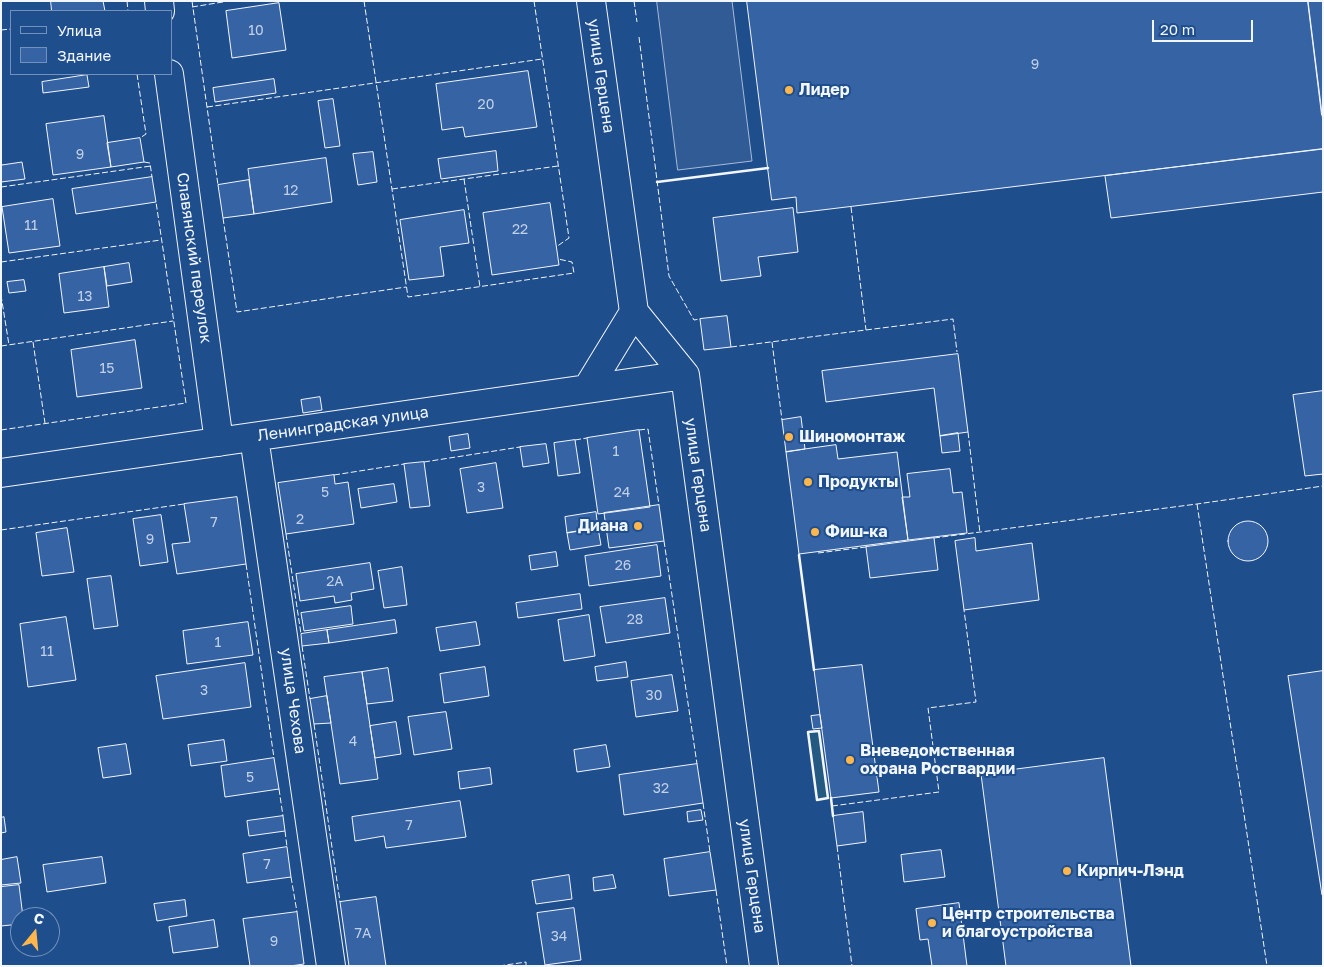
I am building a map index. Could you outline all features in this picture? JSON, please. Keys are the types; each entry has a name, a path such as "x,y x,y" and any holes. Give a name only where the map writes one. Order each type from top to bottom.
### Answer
{"street":[{"name":"улица Герцена","path":"591,1 634,312"},
{"name":"Славянский переулок","path":"168,75 219,442"},
{"path":"587,389 634,312 685,375"},
{"name":"улица Герцена","path":"685,375 764,966"},
{"name":"Ленинградская улица","path":"1,473 685,375"},
{"name":"улица Чехова","path":"254,437 331,966"}],"shaded area":[{"path":"657,1 732,1 752,161 678,170"},
{"path":"819,731 828,798 817,800 808,732"}],"building":[{"path":"51,1 103,1 105,10 52,10"},
{"path":"747,1 1308,1 1323,122 1323,149 797,213 796,197 772,200"},
{"path":"1308,1 1323,1 1323,115 1322,115"},
{"path":"279,3 286,50 232,58 226,11"},
{"path":"528,71 537,127 465,137 463,127 442,130 436,84"},
{"path":"87,75 89,87 43,93 42,82"},
{"path":"274,79 276,93 215,102 213,88"},
{"path":"333,99 340,146 325,148 318,101"},
{"path":"104,116 111,167 53,175 46,124"},
{"path":"140,138 144,162 111,167 107,143"},
{"path":"1323,149 1323,192 1111,218 1105,176"},
{"path":"496,151 498,171 441,179 438,159"},
{"path":"373,152 377,182 358,185 353,154"},
{"path":"326,158 332,202 254,214 248,169"},
{"path":"1,162 2,165 22,162 25,179 1,182"},
{"path":"152,177 156,202 76,214 72,189"},
{"path":"249,180 254,214 223,218 218,185"},
{"path":"53,199 60,246 9,253 2,207"},
{"path":"550,203 559,265 492,275 483,213"},
{"path":"793,208 798,252 758,257 761,276 721,281 713,218"},
{"path":"464,210 469,243 440,247 444,276 409,280 400,220"},
{"path":"129,263 132,282 107,286 104,267"},
{"path":"104,267 109,307 64,313 59,274"},
{"path":"24,280 26,291 9,293 7,282"},
{"path":"727,316 731,347 704,350 700,319"},
{"path":"135,340 142,388 77,397 71,350"},
{"path":"958,354 968,432 940,436 934,388 826,402 822,371"},
{"path":"1323,391 1323,474 1305,476 1293,395"},
{"path":"320,397 322,410 303,413 301,400"},
{"path":"801,417 805,449 786,452 782,420"},
{"path":"639,430 650,507 598,514 587,438"},
{"path":"958,433 960,451 942,453 940,436"},
{"path":"468,434 470,448 451,451 449,437"},
{"path":"575,440 580,473 558,476 554,443"},
{"path":"546,444 549,463 523,467 520,447"},
{"path":"836,445 838,459 897,452 908,540 799,554 786,452"},
{"path":"424,462 430,506 410,508 404,464"},
{"path":"496,463 503,508 467,513 460,469"},
{"path":"950,469 953,493 962,492 967,533 908,540 902,497 910,497 907,474"},
{"path":"334,475 335,484 348,482 354,524 286,534 278,483"},
{"path":"394,484 397,502 361,508 358,489"},
{"path":"237,497 246,564 177,574 172,544 190,542 184,504"},
{"path":"659,505 664,541 609,548 604,513"},
{"path":"596,512 598,528 567,533 565,517"},
{"path":"161,515 168,562 140,566 133,519"},
{"path":"1244,521 1252,521 1259,524 1265,530 1268,541 1265,552 1259,558 1252,561 1244,561 1237,558 1231,552 1228,545 1228,537 1231,530 1237,524"},
{"path":"67,528 74,572 42,576 36,533"},
{"path":"598,528 601,545 570,550 567,533"},
{"path":"934,538 938,570 870,578 866,547"},
{"path":"975,538 976,551 1032,543 1039,600 964,610 955,541"},
{"path":"657,545 661,576 589,586 585,556"},
{"path":"556,552 558,566 531,570 529,556"},
{"path":"370,563 374,589 351,593 352,600 335,603 334,596 300,601 296,574"},
{"path":"402,567 407,605 384,608 378,571"},
{"path":"111,576 118,626 94,629 87,579"},
{"path":"580,594 582,609 518,618 516,603"},
{"path":"665,598 670,633 606,643 600,607"},
{"path":"351,606 353,624 304,631 301,613"},
{"path":"589,615 595,656 564,661 558,620"},
{"path":"66,617 76,680 28,687 20,624"},
{"path":"395,620 397,633 329,643 327,630"},
{"path":"248,622 253,655 187,664 183,631"},
{"path":"476,622 480,645 440,651 436,628"},
{"path":"327,630 329,643 302,646 301,634"},
{"path":"626,662 628,677 597,681 595,667"},
{"path":"245,663 251,707 163,719 156,676"},
{"name":"Вневедомственная охрана Росгвардии","path":"862,665 879,792 831,798 814,670"},
{"path":"485,667 489,696 444,703 440,674"},
{"path":"388,668 393,701 367,704 362,672"},
{"path":"1323,671 1323,895 1322,895 1288,676"},
{"path":"362,672 378,779 340,784 324,677"},
{"path":"672,675 678,711 636,717 631,681"},
{"path":"327,696 331,723 314,724 310,699"},
{"path":"446,712 452,749 414,755 408,717"},
{"path":"820,715 822,728 813,729 811,716"},
{"path":"396,722 401,754 375,758 370,726"},
{"path":"224,740 227,761 191,766 188,745"},
{"path":"126,744 131,774 103,778 98,748"},
{"path":"606,745 610,767 577,772 574,750"},
{"path":"274,758 279,789 225,797 221,766"},
{"path":"1104,758 1131,966 1006,966 981,774"},
{"path":"697,764 703,803 624,815 619,775"},
{"path":"490,768 492,784 460,789 458,772"},
{"path":"460,801 466,837 386,848 384,836 355,841 352,817"},
{"path":"701,810 703,820 688,822 687,812"},
{"path":"863,812 866,842 837,846 833,816"},
{"path":"283,816 285,831 249,836 247,821"},
{"path":"4,817 6,832 1,833 1,818"},
{"path":"287,847 291,877 247,883 243,854"},
{"path":"941,850 945,877 904,882 901,855"},
{"path":"710,852 716,890 669,896 664,859"},
{"path":"17,857 21,883 1,885 1,860"},
{"path":"102,857 106,883 47,892 43,865"},
{"path":"569,875 572,899 536,904 532,881"},
{"path":"613,875 616,888 594,891 593,878"},
{"path":"19,885 22,907 10,907 10,925 1,926 1,887"},
{"path":"376,897 386,966 349,966 340,902"},
{"path":"185,900 187,916 157,921 154,904"},
{"path":"959,903 967,966 932,966 928,939 920,940 916,909"},
{"path":"574,908 581,960 545,965 537,913"},
{"path":"297,912 304,964 250,966 243,919"},
{"path":"214,920 218,947 173,953 169,927"}],"fence":[{"path":"127,1 128,10"},
{"path":"192,1 218,185"},
{"path":"192,7 229,1"},
{"path":"364,1 408,297 574,273 572,262 558,259"},
{"path":"534,1 569,238 556,247"},
{"path":"634,1 637,22"},
{"path":"1,30 10,29"},
{"path":"639,37 669,276 694,320 700,319"},
{"path":"207,107 542,59"},
{"path":"137,75 146,134 140,138"},
{"path":"144,162 150,163 152,177"},
{"path":"1,187 151,166"},
{"path":"392,189 558,166"},
{"path":"464,179 480,287"},
{"path":"1,430 186,403 156,202"},
{"path":"851,207 866,330"},
{"path":"223,218 237,312 406,287"},
{"path":"1,262 161,240"},
{"path":"1,295 9,345"},
{"path":"731,347 953,319 957,352"},
{"path":"1,346 173,321"},
{"path":"33,342 45,423"},
{"path":"772,342 782,420"},
{"path":"639,430 648,429 659,505"},
{"path":"968,432 980,533"},
{"path":"575,440 587,438"},
{"path":"424,462 520,447"},
{"path":"334,475 404,464"},
{"path":"934,538 1323,486"},
{"path":"1,530 184,504"},
{"path":"1197,504 1267,966"},
{"path":"286,534 301,634"},
{"path":"664,541 697,764"},
{"path":"818,553 866,547"},
{"path":"246,564 274,758"},
{"path":"832,806 939,792 928,708 976,702 964,610"},
{"path":"302,646 310,699"},
{"path":"314,724 340,902"},
{"path":"279,789 283,816"},
{"path":"703,803 710,852"},
{"path":"285,831 287,847"},
{"path":"837,846 852,966"},
{"path":"291,877 297,912"},
{"path":"716,890 727,966"},
{"path":"499,966 526,962 526,966"}],"wall":[{"path":"657,182 768,168"},
{"path":"799,555 814,670"},
{"path":"819,731 828,798 817,800 808,732 819,731"},
{"path":"831,798 833,816"}],"place":[{"name":"Лидер","path":"789,90"},
{"name":"Шиномонтаж","path":"789,437"},
{"name":"Продукты","path":"808,482"},
{"name":"Диана","path":"638,526"},
{"name":"Фиш-ка","path":"815,532"},
{"name":"Вневедомственная охрана Росгвардии","path":"850,760"},
{"name":"Кирпич-Лэнд","path":"1067,871"},
{"name":"Центр строительства и благоустройства","path":"932,923"}]}
